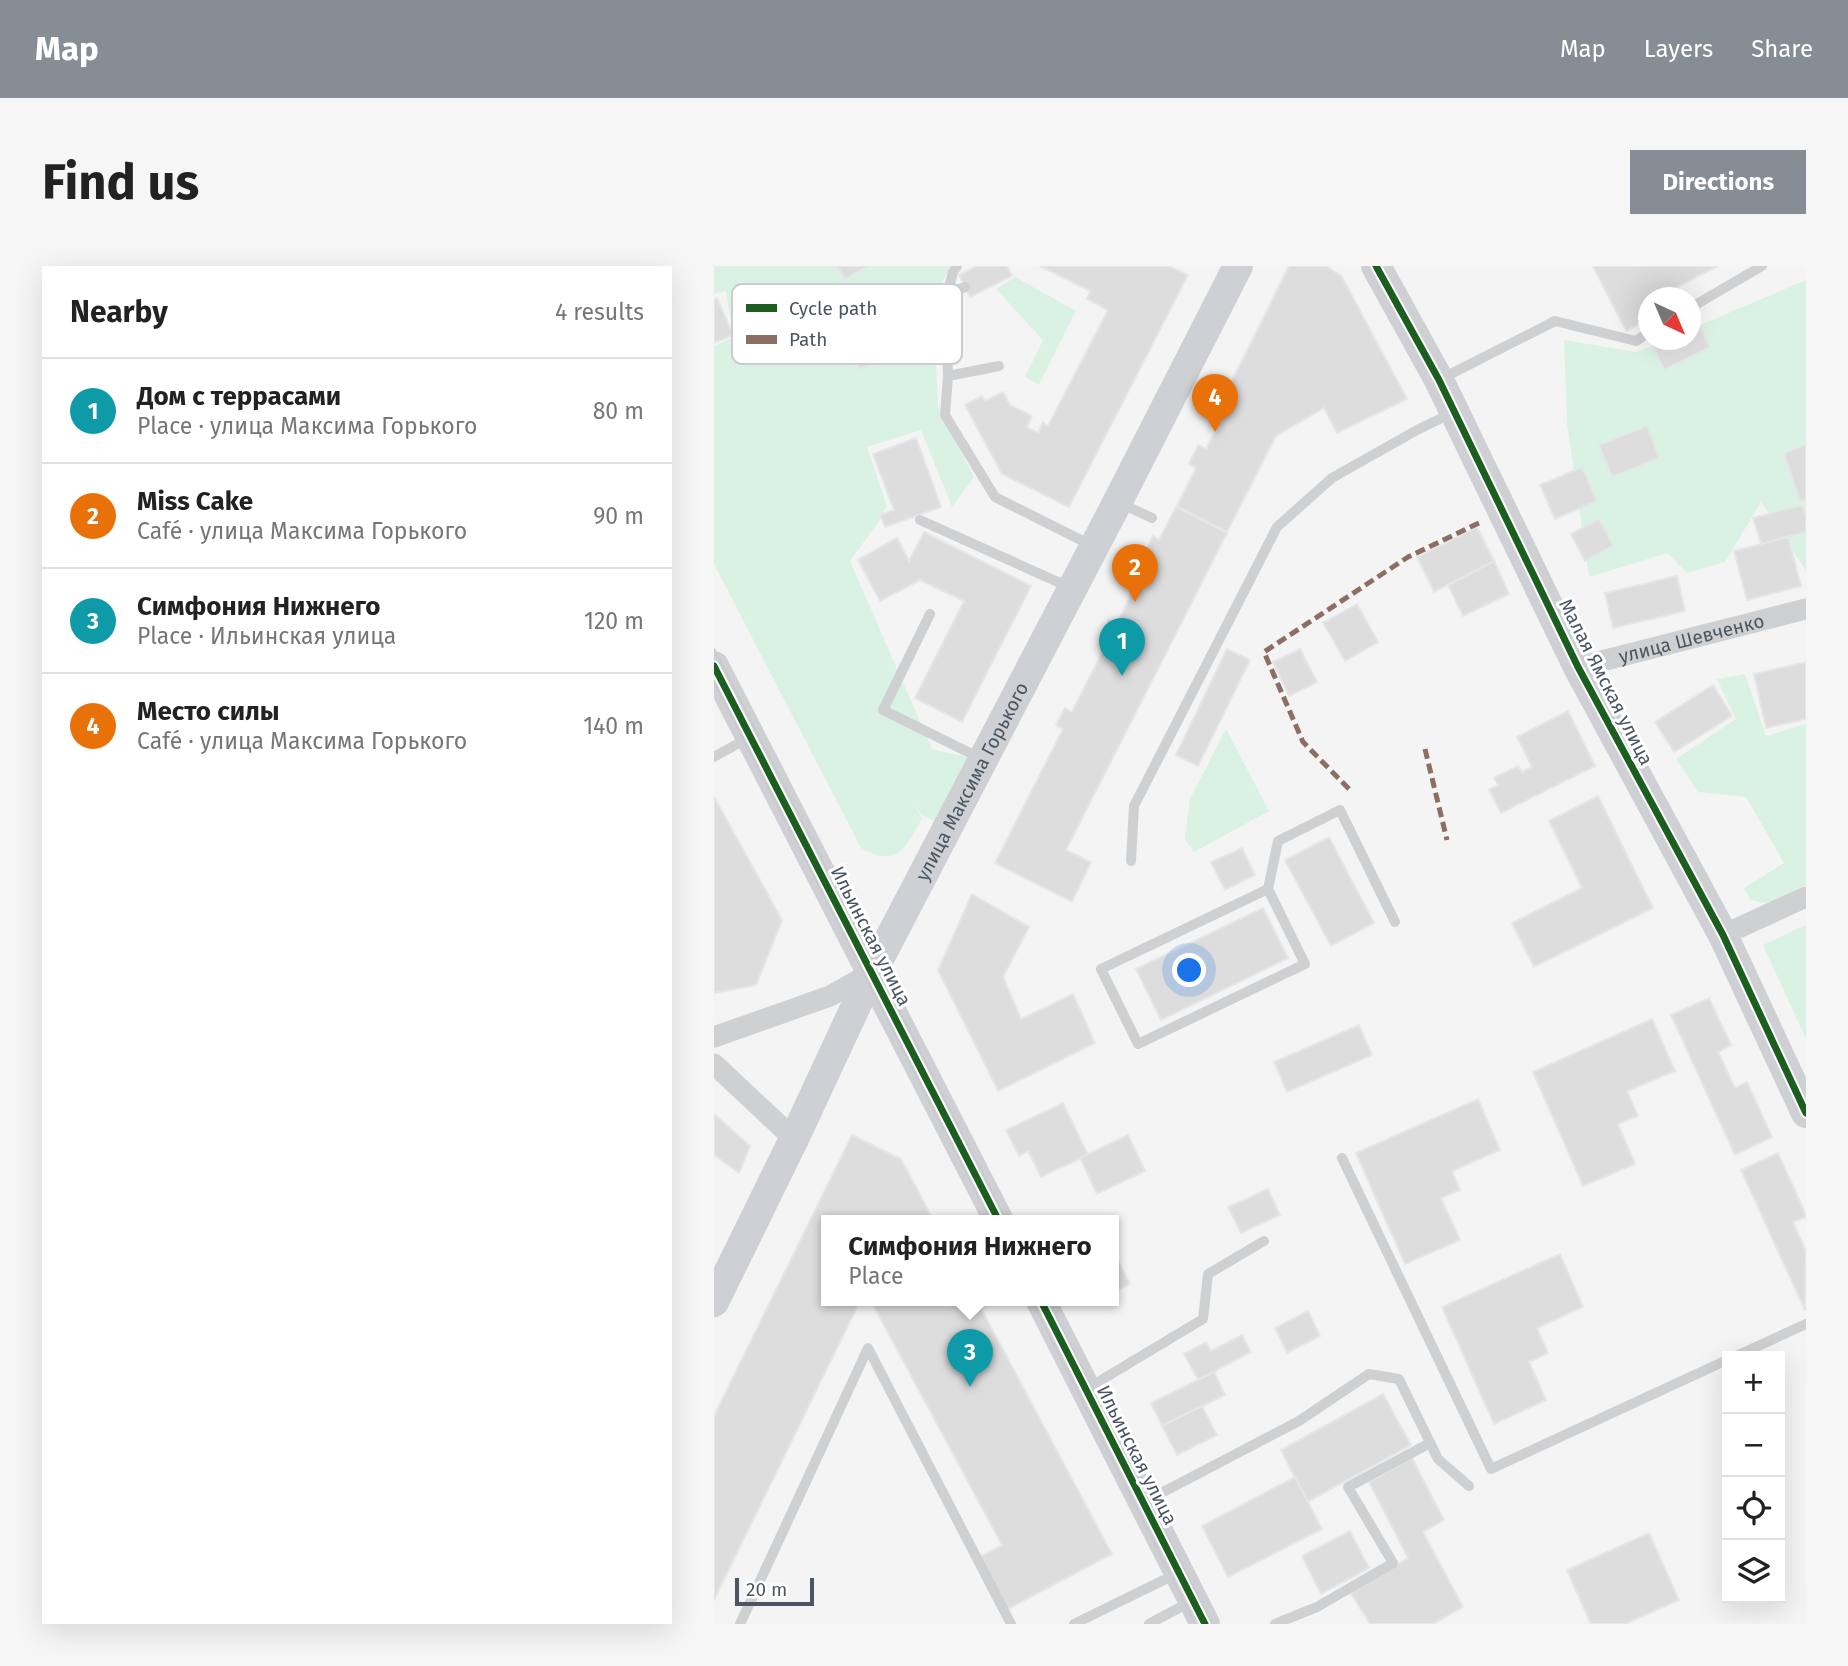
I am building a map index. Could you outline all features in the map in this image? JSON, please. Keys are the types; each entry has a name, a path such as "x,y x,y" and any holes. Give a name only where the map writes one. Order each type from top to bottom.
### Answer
{"street":[{"name":"Малая Ямская улица","path":"1376,266 1439,380 1578,667 1723,935 1806,1113"},
{"name":"улица Максима Горького","path":"714,1302 873,972 1118,501 1233,270"},
{"name":"улица Шевченко","path":"1578,667 1806,609"},
{"name":"Ильинская улица","path":"714,666 734,716 873,972 996,1215"},
{"path":"1723,935 1806,897"},
{"path":"714,1037 830,996 873,972"},
{"path":"714,1064 794,1139"},
{"name":"Ильинская улица","path":"1044,1306 1199,1612"}],"lane":[{"path":"950,284 957,266"},
{"path":"1701,302 1762,266"},
{"path":"1439,380 1555,321 1638,340"},
{"path":"948,364 945,415 995,497 1093,547"},
{"path":"948,376 999,366"},
{"path":"1131,862 1134,806 1277,527 1332,478 1417,430 1455,412"},
{"path":"1118,501 1152,518"},
{"path":"919,520 1072,589"},
{"path":"930,614 883,710 983,759"},
{"path":"714,757 734,716"},
{"path":"1268,889 1101,969 1138,1044 1305,964 1268,889 1278,841 1340,810 1395,922"},
{"path":"1342,1158 1491,1469 1722,1362"},
{"path":"1086,1390 1203,1319 1208,1274 1264,1241"},
{"path":"1747,1351 1806,1324"},
{"path":"740,1624 868,1348 1011,1624"},
{"path":"1144,1502 1300,1421 1369,1374 1399,1379 1438,1459 1469,1486"},
{"path":"1275,1624 1317,1607 1393,1563 1348,1487 1430,1443"},
{"path":"1073,1624 1178,1572"},
{"path":"1149,1624 1199,1612"}],"green space":[{"path":"714,266 951,266 941,284 732,284 732,326 726,291 714,294"},
{"path":"1015,277 1076,311 1039,385 1025,377 1043,340 996,289"},
{"path":"1806,280 1806,571 1761,502 1725,562 1687,573 1667,553 1589,577 1567,423 1564,340 1636,352 1701,350 1701,325"},
{"path":"732,338 732,364 936,364 938,406 974,477 952,507 921,430 867,447 887,507 850,561 932,749 974,759 940,824 921,814 912,801 922,818 905,846 892,855 874,854 861,848 714,564 714,346"},
{"path":"1745,674 1766,736 1806,724 1806,885 1769,904 1750,900 1744,888 1784,863 1746,797 1698,792 1676,759 1736,719 1717,679"},
{"path":"1226,729 1269,811 1194,852 1185,839 1190,799"},
{"path":"1806,925 1806,1039 1763,945"}],"building":[{"path":"837,266 868,266 845,279"},
{"path":"977,266 1007,266 1012,276 970,297 959,275"},
{"path":"1040,266 1169,266 1188,275 1069,507 1002,474 965,405 982,396 985,401 1003,392 1010,405 1032,416 1027,427 1038,433 1043,423 1048,426 1108,310 1087,299 1090,291"},
{"path":"1289,266 1327,266 1342,277 1407,399 1337,433 1324,408 1276,436 1227,532 1177,506 1196,468 1189,464 1198,445 1206,449 1226,410 1219,407"},
{"path":"1593,266 1718,266 1677,287 1638,287 1638,325 1626,331"},
{"path":"717,298 732,335 714,343 714,300"},
{"path":"1701,328 1710,347 1664,370 1654,350 1701,350"},
{"path":"857,364 872,364 859,369"},
{"path":"1647,426 1659,458 1612,477 1599,445"},
{"path":"916,438 941,507 885,527 880,515 894,510 873,454"},
{"path":"1806,445 1806,500 1800,501 1784,453"},
{"path":"1582,467 1597,501 1555,519 1540,485"},
{"path":"1803,505 1806,532 1761,544 1753,518"},
{"path":"1176,507 1227,533 1066,850 1091,862 1072,902 995,863 1063,729 1056,725 1065,708 1072,712 1107,643 1100,639 1109,620 1117,623 1150,558 1144,554 1153,536 1159,540"},
{"path":"1599,519 1613,546 1585,561 1571,534"},
{"path":"1477,527 1494,561 1434,592 1417,557"},
{"path":"924,532 1031,586 962,722 915,698 964,601 920,580 880,601 858,560 897,538 909,561"},
{"path":"1788,537 1801,586 1747,600 1734,551"},
{"path":"1494,561 1509,594 1463,616 1448,585"},
{"path":"1677,576 1685,611 1613,628 1605,593"},
{"path":"1357,604 1378,642 1345,661 1323,623"},
{"path":"1227,649 1250,660 1198,766 1176,755"},
{"path":"1300,649 1317,682 1289,696 1273,662"},
{"path":"1806,662 1806,719 1766,728 1754,674"},
{"path":"1713,685 1732,716 1674,752 1655,722"},
{"path":"1568,711 1595,766 1501,813 1489,790 1498,785 1494,778 1518,766 1522,772 1532,767 1517,737"},
{"path":"1598,796 1653,908 1534,967 1512,923 1582,888 1549,821"},
{"path":"714,797 782,920 756,985 714,993"},
{"path":"1329,837 1374,923 1331,946 1285,860"},
{"path":"1242,848 1255,875 1225,890 1211,862"},
{"path":"972,894 1029,927 1003,977 1021,1019 1073,994 1095,1043 998,1091 938,970"},
{"path":"1263,908 1288,958 1161,1020 1136,969"},
{"path":"1709,998 1731,1045 1718,1052 1735,1088 1747,1082 1772,1137 1735,1155 1671,1015"},
{"path":"1652,1019 1675,1071 1627,1091 1638,1116 1618,1124 1635,1164 1583,1186 1533,1072"},
{"path":"1359,1025 1372,1055 1287,1092 1274,1062"},
{"path":"1478,1099 1500,1150 1452,1171 1460,1190 1441,1198 1460,1240 1405,1264 1356,1153"},
{"path":"1063,1103 1088,1155 1041,1177 1028,1151 1019,1156 1006,1130"},
{"path":"714,1114 750,1146 739,1173 714,1155"},
{"path":"852,1135 901,1159 931,1215 821,1215 821,1306 858,1306 714,1600 714,1416"},
{"path":"1128,1135 1145,1171 1097,1194 1080,1158"},
{"path":"1778,1153 1806,1215 1793,1222 1806,1251 1805,1310 1741,1170"},
{"path":"1268,1189 1280,1215 1241,1233 1228,1207"},
{"path":"1560,1254 1583,1307 1537,1328 1548,1353 1529,1362 1546,1400 1494,1424 1442,1307"},
{"path":"1119,1262 1130,1284 1119,1290"},
{"path":"874,1306 980,1306 1112,1554 1006,1610 978,1558 1002,1545"},
{"path":"1308,1311 1320,1336 1287,1353 1275,1328"},
{"path":"1242,1335 1251,1352 1198,1380 1184,1354 1206,1342 1211,1351"},
{"path":"1214,1372 1225,1395 1162,1426 1151,1403"},
{"path":"1383,1394 1411,1445 1307,1502 1281,1450"},
{"path":"1202,1406 1217,1435 1177,1455 1162,1426"},
{"path":"1412,1458 1444,1520 1423,1532 1463,1607 1433,1624 1370,1624 1350,1592 1408,1558 1369,1482"},
{"path":"1295,1477 1322,1529 1228,1577 1202,1526"},
{"path":"1350,1531 1369,1568 1321,1594 1302,1556"},
{"path":"1649,1533 1679,1600 1625,1624 1591,1624 1567,1570"}],"tram line":[{"path":"714,649 1004,1215"},
{"path":"714,682 988,1215"},
{"path":"1035,1306 1195,1624"},
{"path":"1051,1306 1212,1624"}],"marked path":[{"path":"1349,789 1303,742 1264,652 1408,557 1481,522"},
{"path":"1425,749 1447,840"}],"cycle path":[{"path":"1376,266 1439,380 1578,667 1723,935 1806,1113"},
{"path":"714,666 996,1215"},
{"path":"1044,1306 1205,1624"}],"place":[{"name":"Место силы","path":"1215,432"},
{"name":"Miss Cake","path":"1135,602"},
{"name":"Дом с террасами","path":"1122,676"},
{"name":"Симфония Нижнего","path":"970,1387"}]}
